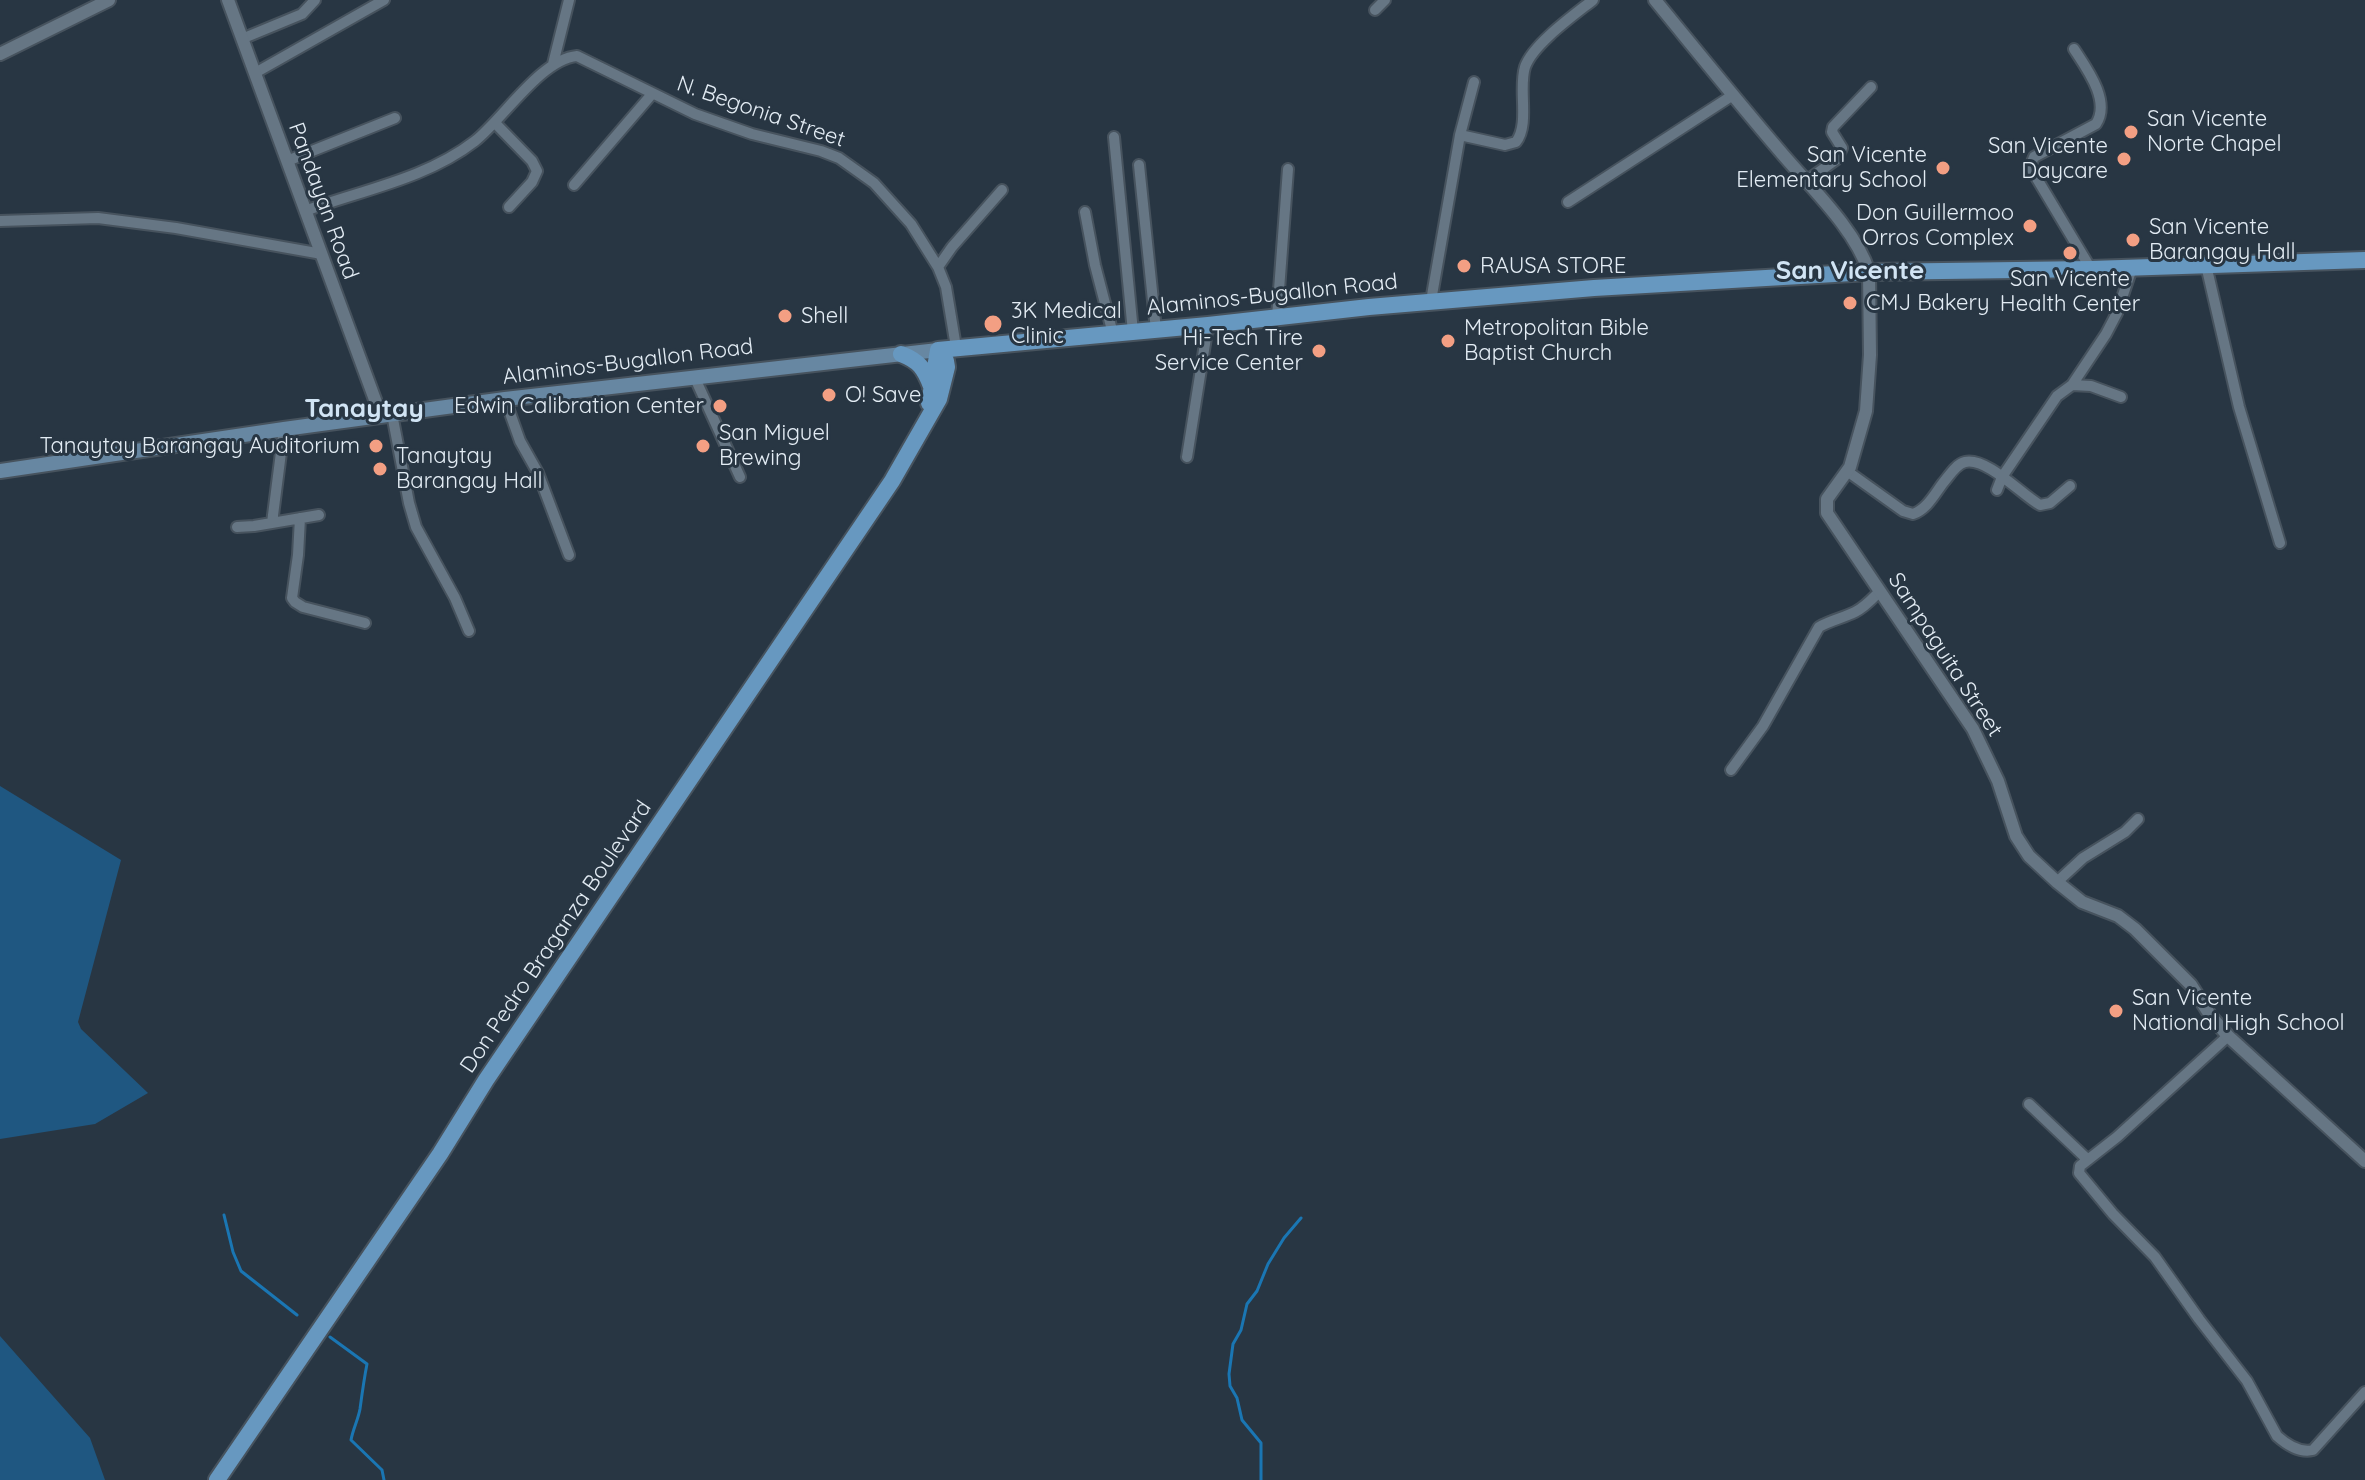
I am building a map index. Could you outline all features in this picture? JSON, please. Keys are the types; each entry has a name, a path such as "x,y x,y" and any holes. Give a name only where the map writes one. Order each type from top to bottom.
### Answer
{"main road":[{"name":"Alaminos-Bugallon Road","path":"0,471 386,415 694,376 1431,301 1869,272 2365,260"},
{"path":"935,393 962,347"},
{"name":"Don Pedro Braganza Boulevard","path":"217,1480 440,1154 503,1055 914,446 935,393 938,350"},
{"path":"901,354 917,360 935,393"}],"street":[{"path":"0,54 109,0"},
{"name":"Pandayan Road","path":"228,0 305,211 386,415"},
{"path":"244,38 302,14 315,0"},
{"path":"255,73 384,0"},
{"path":"305,211 426,170 454,156 495,123 553,64 569,0"},
{"path":"1375,10 1385,0"},
{"path":"1460,135 1505,145 1516,142 1522,129 1522,84 1528,61 1560,26 1593,0"},
{"path":"1655,0 1840,222 1865,260 1869,272"},
{"path":"2074,49 2102,103 2102,114 2096,124 2034,157 2030,167 2091,269"},
{"name":"N. Begonia Street","path":"553,64 571,57 584,58 652,94 713,120 839,158 874,183 911,224 938,267 962,347"},
{"path":"1431,301 1460,135 1474,82"},
{"path":"1806,181 1841,155 1842,148 1832,132 1833,127 1871,87"},
{"path":"574,185 652,94"},
{"path":"1568,202 1733,95"},
{"path":"287,161 395,118"},
{"path":"495,123 536,168 535,178 509,207"},
{"path":"1114,137 1133,332"},
{"path":"1139,165 1156,330"},
{"path":"1277,317 1288,169"},
{"path":"938,267 1002,190"},
{"path":"1085,212 1113,334"},
{"path":"0,221 98,218 176,228 322,254"},
{"path":"2206,265 2239,407 2280,543"},
{"path":"1997,490 2002,477 2057,396 2072,385 2106,334 2117,313 2132,268"},
{"name":"Sampaguita Street","path":"1869,272 1870,355 1866,411 1861,435 1847,471 1827,499 1827,513 1983,746 2016,836 2029,856 2082,902 2118,916 2135,929 2191,985 2228,1036 2365,1161"},
{"path":"1187,457 1208,325"},
{"path":"694,376 740,477"},
{"path":"2072,385 2091,386 2121,397"},
{"path":"505,399 520,441 538,473 569,555"},
{"path":"386,415 416,527 455,598 469,631"},
{"path":"272,523 284,429"},
{"path":"1847,471 1903,511 1913,514 1920,512 1952,472 1964,462 1981,465 2040,505 2050,503 2070,486"},
{"path":"237,527 319,515"},
{"path":"300,518 292,598 303,607 365,623"},
{"path":"1731,770 1763,726 1819,627 1852,614 1880,591"},
{"path":"2057,882 2083,858 2117,838 2138,819"},
{"path":"2228,1036 2117,1137 2087,1159 2079,1169 2082,1178 2155,1257 2247,1381 2277,1436 2283,1441 2302,1451 2313,1450 2365,1392"},
{"path":"2029,1104 2087,1159"}],"shaded area":[{"path":"0,786 121,860 78,1022 81,1029 148,1093 95,1124 0,1139"},
{"path":"0,1336 90,1438 105,1480 0,1480"}],"waterway":[{"path":"224,1215 241,1271 297,1315"},
{"path":"1261,1480 1261,1443 1242,1420 1237,1398 1230,1386 1233,1344 1241,1330 1247,1304 1257,1291 1268,1264 1301,1218"},
{"path":"330,1337 367,1364 360,1409 351,1440 382,1470 384,1480"}],"place":[{"name":"San Vicente Norte Chapel","path":"2131,132"},
{"name":"San Vicente Daycare","path":"2124,159"},
{"name":"San Vicente Elementary School","path":"1943,168"},
{"name":"Don Guillermoo Orros Complex","path":"2030,226"},
{"name":"San Vicente Barangay Hall","path":"2133,240"},
{"name":"San Vicente Health Center","path":"2070,253"},
{"name":"RAUSA STORE","path":"1464,266"},
{"name":"CMJ Bakery","path":"1850,303"},
{"name":"Shell","path":"785,316"},
{"name":"3K Medical Clinic","path":"993,324"},
{"name":"Metropolitan Bible Baptist Church","path":"1448,341"},
{"name":"Hi-Tech Tire Service Center","path":"1319,351"},
{"name":"O! Save","path":"829,395"},
{"name":"Edwin Calibration Center","path":"720,406"},
{"name":"Tanaytay Barangay Auditorium","path":"376,446"},
{"name":"San Miguel Brewing","path":"703,446"},
{"name":"Tanaytay Barangay Hall","path":"380,469"},
{"name":"San Vicente National High School","path":"2116,1011"}],"district":[{"name":"San Vicente","path":"1850,271"},
{"name":"Tanaytay","path":"364,409"}]}
